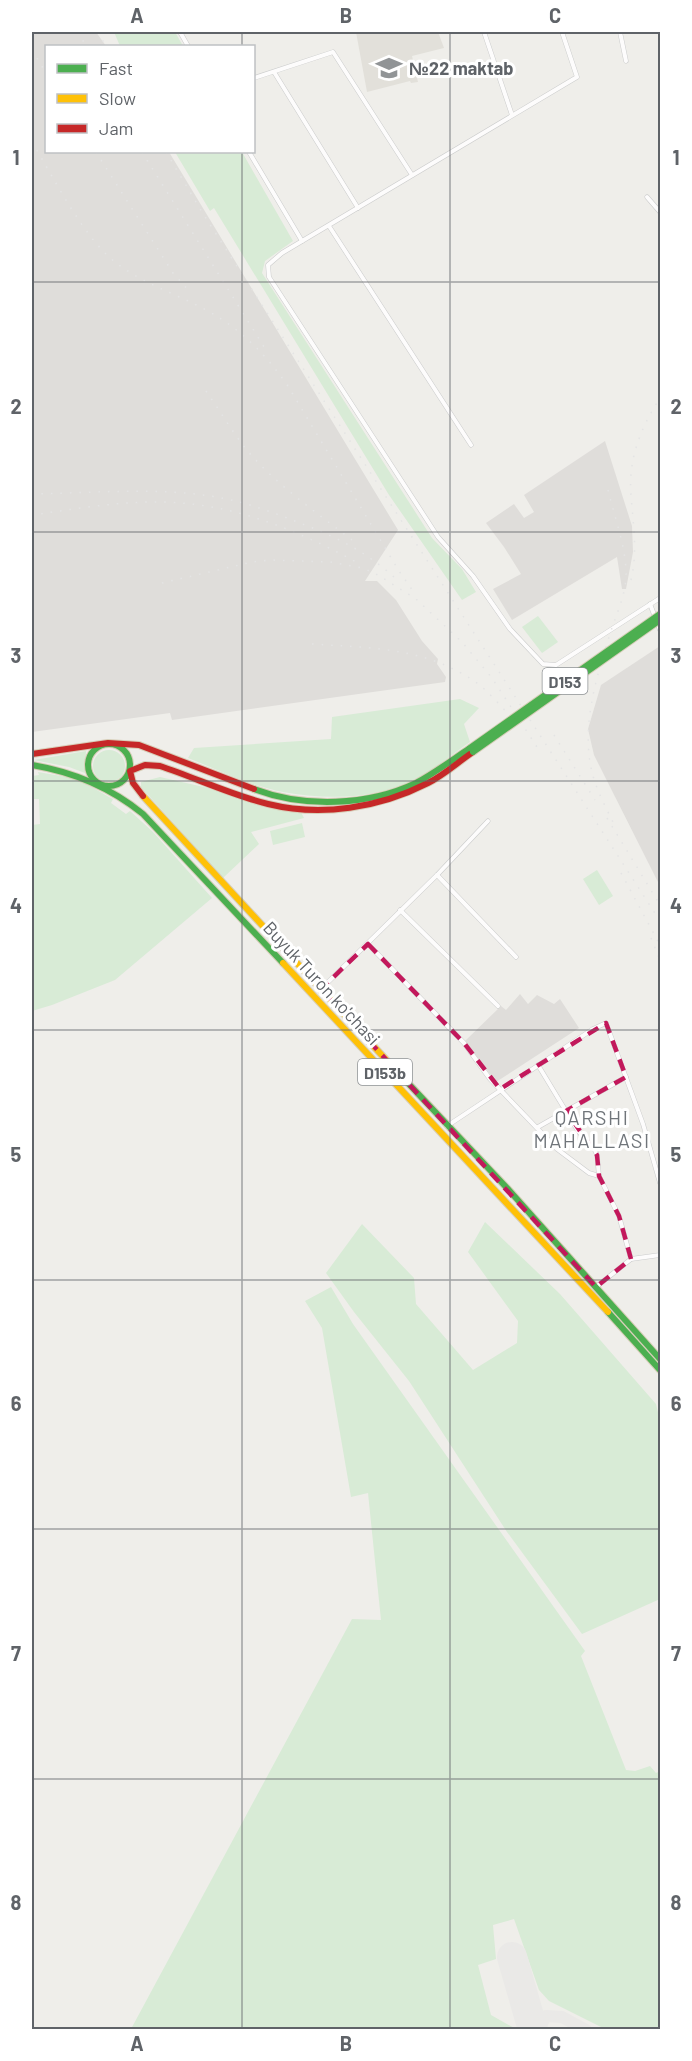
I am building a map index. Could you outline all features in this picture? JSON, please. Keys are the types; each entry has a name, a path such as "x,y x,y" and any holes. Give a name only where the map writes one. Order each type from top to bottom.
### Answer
{"main road":[{"name":"D153","path":"100,784 112,786 118,784 130,771 145,765 160,766 271,805 335,809 384,801 429,782 660,614"},
{"name":"D153","path":"32,754 108,743 139,745 277,796 320,801 352,801 390,793 429,775 471,750 660,620"},
{"path":"100,784 90,775 88,761 94,748 108,743 126,751 130,771"},
{"name":"Buyuk Turon ko'chasi","path":"32,765 73,773 100,784 124,798 159,829 593,1295 660,1370"},
{"name":"Buyuk Turon ko'chasi","path":"130,771 133,783 141,795 507,1188 660,1359"}],"street":[{"path":"484,32 512,116"},
{"path":"562,32 577,77 302,241 268,265 269,277 438,537 473,576 510,629 543,664 556,665 660,598"},
{"path":"620,32 626,61"},
{"path":"255,78 333,52 412,175"},
{"path":"274,72 358,208"},
{"path":"250,153 302,241"},
{"path":"647,197 660,212"},
{"path":"329,226 471,445"},
{"path":"650,604 660,630"},
{"path":"321,989 437,875 488,821"},
{"path":"437,875 516,957"},
{"path":"400,910 498,1006"},
{"path":"368,944 464,1043 490,1079 557,1149 589,1173 599,1176"},
{"path":"447,1126 500,1089 606,1023 660,1184"},
{"path":"538,1065 578,1131 594,1148 599,1176 619,1216 631,1259"},
{"path":"538,1128 626,1077"},
{"path":"653,1158 660,1156"},
{"path":"596,1287 631,1259 660,1255"}],"highlighted area":[{"path":"368,944 464,1043 500,1089 606,1023 626,1077 566,1111 597,1155 599,1176 619,1216 631,1259 596,1287 321,989"}],"shaded area":[{"path":"32,32 96,32 105,45 45,45 45,153 170,153 398,530 365,581 377,581 396,600 422,641 438,659 437,664 446,677 445,682 172,720 170,713 32,732"},
{"name":"№22 maktab","path":"356,32 438,32 444,48 412,56 418,82 411,83 410,81 367,92"},
{"path":"605,441 632,526 633,552 626,589 622,589 617,557 512,620 493,589 521,574 486,523 514,504 524,518 534,512 524,495"},
{"path":"660,646 660,886 594,755 588,729 601,685"},
{"path":"520,994 528,1004 537,995 554,1004 560,999 579,1028 496,1082 465,1041 501,1006 506,1010"}],"green space":[{"path":"114,32 175,32 182,45 120,45"},
{"path":"176,153 243,153 293,241 265,261 262,273 432,538 462,569 476,592 462,600 389,495 214,208 210,211"},
{"path":"538,616 558,642 542,653 522,627"},
{"path":"460,699 479,708 464,724 470,742 421,776 405,784 371,794 336,797 283,792 247,782 188,758 194,748 331,739 332,717"},
{"path":"109,750 121,754 125,766 121,778 109,782 97,778 93,766 97,754"},
{"path":"86,751 85,773 69,767 34,760"},
{"path":"38,772 78,779 113,799 111,803 126,814 130,811 153,832 212,898 115,980 32,1011 32,825 40,824 39,799 32,799 32,776 39,775"},
{"path":"160,777 208,788 266,808 301,812 304,818 251,832 259,844 223,878 141,787 141,782"},
{"path":"302,823 305,837 273,845 270,831"},
{"path":"597,870 613,896 599,905 583,879"},
{"path":"485,1222 560,1294 656,1404 660,1421 660,1599 582,1634 507,1532 409,1381 326,1273 362,1224 414,1278 416,1304 473,1370 517,1343 518,1321 468,1252"},
{"path":"331,1287 353,1324 585,1651 581,1656 626,1770 635,1771 650,1766 656,1773 660,1771 660,2029 605,2029 549,2001 539,1990 514,1919 493,1925 496,1959 478,1965 491,2015 516,2029 131,2029 352,1619 381,1620 368,1493 351,1497 322,1328 305,1301"}],"taxiway":[{"path":"538,2030 546,2016 562,2017 586,2030"}],"runway":[{"path":"512,1957 533,2030"}],"railway":[{"path":"78,32 85,45"},
{"path":"98,32 105,45"},
{"path":"32,50 45,71"},
{"path":"32,142 80,223 103,251 137,277 220,318 252,344 271,364 288,386 413,591"},
{"path":"97,153 173,273 191,293"},
{"path":"143,153 266,350"},
{"path":"167,153 202,212 660,921"},
{"path":"206,391 240,441 263,468 352,540"},
{"path":"631,580 635,548 631,495 634,456 647,420 660,398"},
{"path":"608,490 623,545 626,579 599,669 588,738 594,778 613,822"},
{"path":"32,494 154,491 227,499 296,521 330,535 364,554 395,578"},
{"path":"32,515 131,503 190,504 240,513 265,521 312,540 358,563"},
{"path":"162,583 270,560 330,562 363,568 416,599 462,642 492,678 537,747"},
{"path":"312,644 400,652 441,664 481,686 510,716"},
{"path":"554,735 595,800"},
{"path":"607,818 660,905"},
{"path":"621,873 660,945"},
{"path":"651,938 660,960"}],"traffic: fast":[{"path":"470,748 660,614"},
{"path":"473,752 660,620"},
{"path":"109,744 117,745 124,750 129,757 130,765 129,773 124,780 117,785 109,786 101,785 94,780 89,773 88,765 89,757 94,750 101,745 109,744"},
{"path":"254,789 273,795 315,802 357,800 397,791 416,783 470,748"},
{"path":"32,765 77,776 91,782 118,796 143,814 283,963"},
{"path":"390,1064 507,1188 660,1359"},
{"path":"608,1312 660,1370"}],"traffic: slow":[{"path":"143,796 390,1064"},
{"path":"283,963 608,1312"}],"traffic: jam":[{"path":"32,754 108,743 139,745 254,789"},
{"path":"143,796 133,783 130,771 145,765 160,766 268,804 308,810 349,808 390,799 409,792 434,780 473,752"}],"place":[{"name":"№22 maktab","path":"389,68"}],"district":[{"name":"QARSHI MAHALLASI","path":"592,1128"}]}
